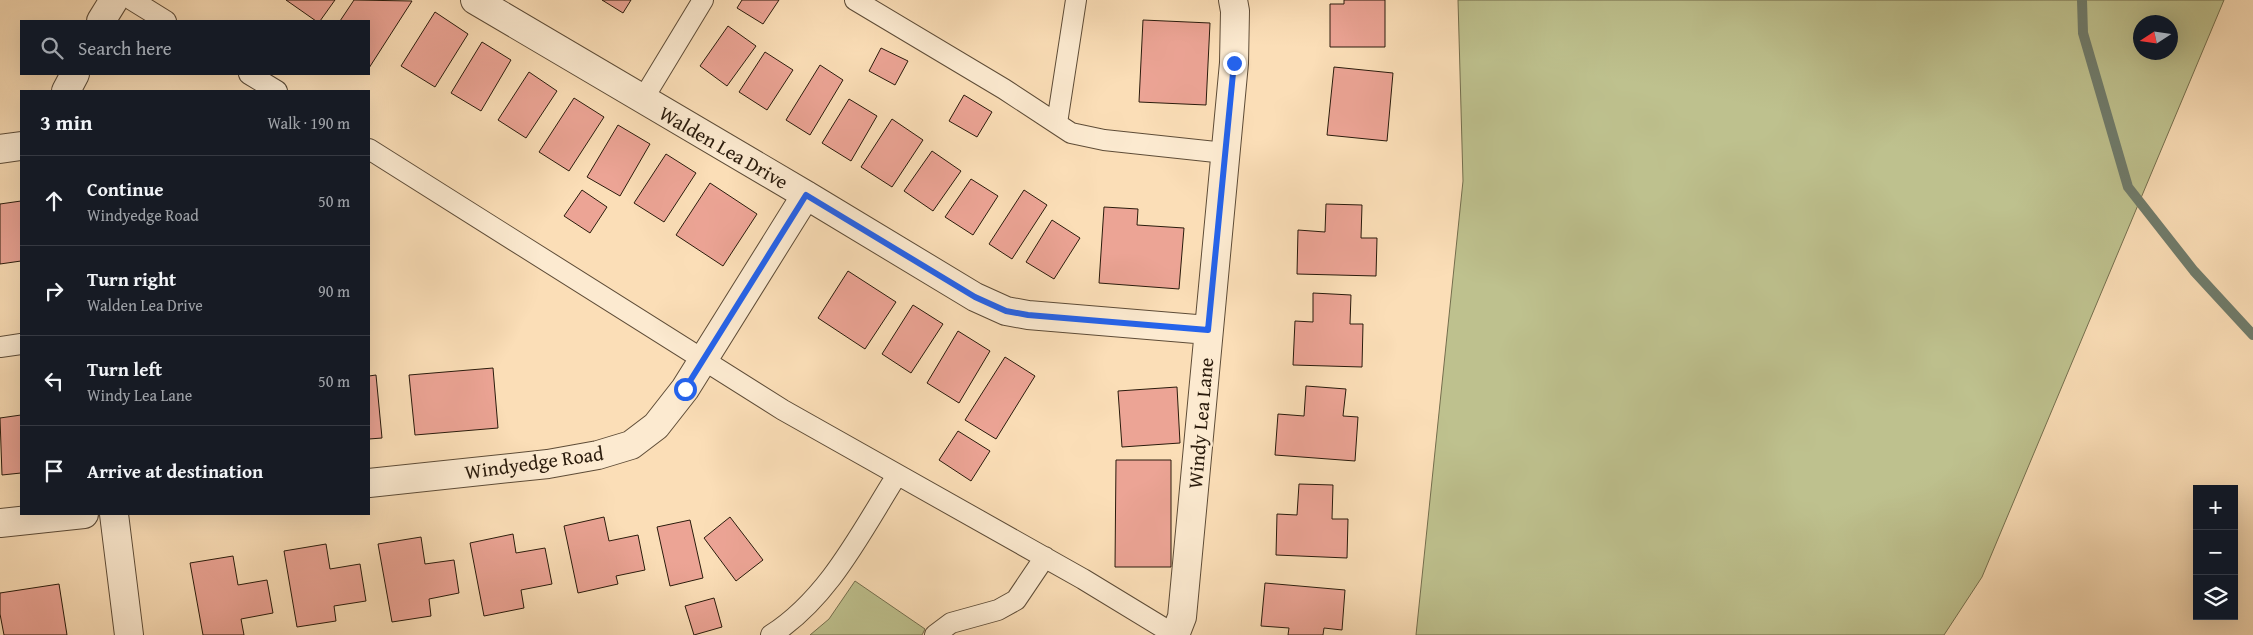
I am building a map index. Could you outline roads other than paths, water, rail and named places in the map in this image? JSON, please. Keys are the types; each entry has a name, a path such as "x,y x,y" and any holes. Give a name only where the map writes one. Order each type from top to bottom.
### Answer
{"street":[{"path":"102,20 114,0"},
{"name":"Windy Lea Lane","path":"1175,635 1182,617 1234,63 1235,11 1233,0"},
{"name":"Walden Lea Drive","path":"487,3 975,297 1006,311 1028,315 1208,330"},
{"path":"67,90 74,75"},
{"path":"0,149 20,146"},
{"name":"Windyedge Road","path":"370,483 548,464 598,456 631,445 656,426 685,389 806,195"},
{"path":"0,523 75,515"},
{"path":"114,515 129,635"}],"lane":[{"path":"132,0 164,20"},
{"path":"644,99 703,0"},
{"path":"855,0 1004,89 1071,132 1104,140 1225,153"},
{"path":"1057,123 1076,0"},
{"path":"251,75 275,90"},
{"path":"370,151 783,410 1045,557 1175,635"},
{"path":"0,346 20,344"},
{"path":"771,635 797,617 820,594 897,475"},
{"path":"934,635 951,623 998,610 1016,600 1045,557"}],"waterway":[{"path":"2082,0 2083,33 2128,187 2194,271 2253,335"}]}
